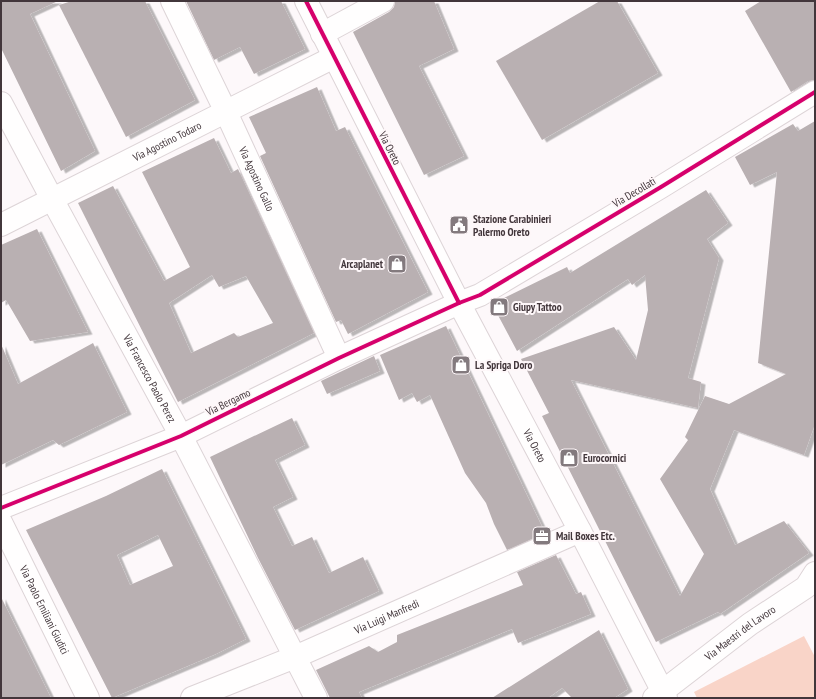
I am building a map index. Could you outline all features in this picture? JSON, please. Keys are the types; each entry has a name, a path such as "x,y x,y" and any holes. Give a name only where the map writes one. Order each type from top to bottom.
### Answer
{"street":[{"name":"Via Agostino Gallo","path":"172,1 226,112 339,358"},
{"name":"Via Oreto","path":"306,1 459,303 580,531 661,696"},
{"path":"322,34 383,1"},
{"name":"Via Agostino Todaro","path":"1,225 334,57"},
{"name":"Via Decollati","path":"459,303 480,295 661,187 815,92"},
{"name":"Via Francesco Paolo Perez","path":"1,103 180,436 316,698"},
{"name":"Via Bergamo","path":"1,508 180,436 339,358 459,303"},
{"name":"Via Paolo Emiliani Giudici","path":"1,522 88,698"},
{"name":"Via Luigi Manfredi","path":"192,698 295,657 580,531"},
{"name":"Via Maestri del Lavoro","path":"661,696 750,624 806,587 815,573"}],"shaded area":[{"path":"804,636 815,657 815,698 697,698 694,692"}],"building":[{"path":"1,1 58,1 30,14 95,151 61,171 1,48"},
{"path":"72,1 145,1 195,100 126,137 59,5"},
{"path":"186,1 281,1 305,49 254,74 240,47 214,60"},
{"path":"395,1 434,1 454,49 419,66 464,156 424,175 353,32 389,12 394,7"},
{"path":"600,1 617,1 658,73 542,140 496,61"},
{"path":"761,1 815,1 815,80 808,81 791,92 745,11"},
{"path":"317,87 336,131 345,127 428,292 348,334 341,320 336,322 260,156 266,153 249,117"},
{"path":"815,121 815,424 804,455 734,430 710,489 735,545 784,521 809,553 720,614 718,612 656,642 542,416 549,413 521,359 614,327 636,360 648,310 645,275 632,285 628,279 517,351 492,304 567,267 570,273 706,190 728,223 707,239 719,258 688,378 701,382 698,408 571,380 680,596 704,554 660,479 688,440 685,437 705,396 729,404 786,374 758,363 777,172 750,185 735,157 793,124 798,131"},
{"path":"214,138 231,173 238,169 314,333 178,402 78,203 113,186 164,281 190,267 142,172","holes":["212,275 219,287 246,276 273,323 238,337 234,333 191,353 169,303"]},
{"path":"37,229 88,332 30,341 6,300 1,303 1,245"},
{"path":"446,326 545,533 507,550 494,524 486,503 465,473 430,395 417,402 412,393 399,400 380,355"},
{"path":"93,343 127,412 59,445 53,440 1,465 1,344 18,384"},
{"path":"374,356 380,371 327,394 321,381"},
{"path":"292,418 305,445 275,460 293,497 273,507 292,546 312,537 329,573 363,557 379,591 295,630 258,558 210,457"},
{"path":"162,469 246,639 216,654 112,698 26,530 106,496","holes":["158,535 173,566 130,585 117,555"]},
{"path":"556,555 576,594 581,592 591,614 518,643 512,629 359,692 362,698 330,698 316,670 369,646 378,652 397,642 397,635 523,585 517,572"},
{"path":"1,597 51,698 1,698"},
{"path":"599,630 628,689 614,698 572,698 562,688 548,698 492,698"}],"cycle path":[{"path":"306,1 459,303"},
{"path":"1,508 181,436 339,358 459,303 480,295 661,187 815,92"}],"place":[{"name":"Stazione Carabinieri Palermo Oreto","path":"459,225"},
{"name":"Arcaplanet","path":"397,264"},
{"name":"Giupy Tattoo","path":"499,307"},
{"name":"La Spriga Doro","path":"461,365"},
{"name":"Eurocornici","path":"569,458"},
{"name":"Mail Boxes Etc.","path":"542,536"}]}
